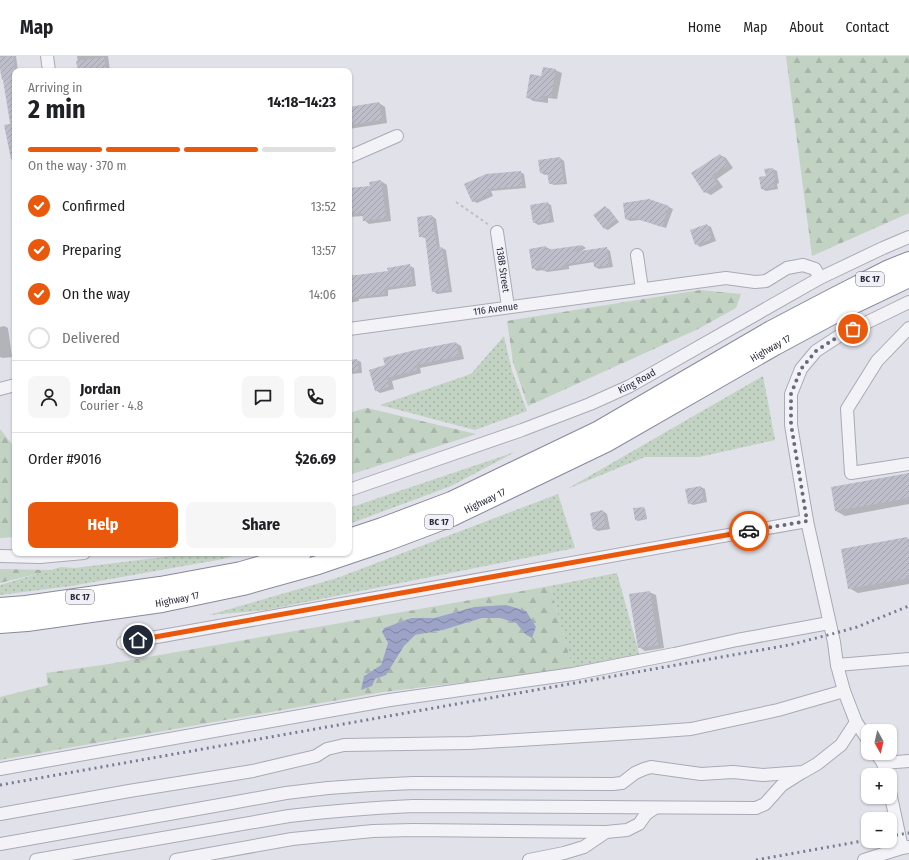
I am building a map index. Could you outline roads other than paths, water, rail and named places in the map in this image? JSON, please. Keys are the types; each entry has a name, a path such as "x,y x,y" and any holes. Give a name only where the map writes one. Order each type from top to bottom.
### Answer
{"highway":[{"name":"Highway 17","path":"352,537 451,501 599,430 771,330 889,269 909,261"},
{"name":"Highway 17","path":"352,554 444,520 606,443 788,339 840,311 909,278"},
{"name":"Highway 17","path":"0,607 26,605 160,586 241,571 292,556"},
{"name":"Highway 17","path":"0,624 27,622 162,602 243,586 345,556"}],"street":[{"path":"47,56 49,68"},
{"path":"352,156 397,136"},
{"name":"138B Street","path":"497,232 508,307"},
{"name":"King Road","path":"352,489 522,430 590,404 630,386 820,278 909,237"},
{"path":"637,255 642,289"},
{"name":"116 Avenue","path":"352,329 726,278 755,282 766,281 787,268 803,265 815,269 820,278"},
{"path":"861,730 856,722 844,691 837,665 834,642 807,521 791,424 791,394 801,369 816,351 839,336 909,302"},
{"path":"909,328 877,361 847,409 851,472 909,464"},
{"path":"0,389 12,386"},
{"path":"123,643 807,521"},
{"path":"0,556 51,556"},
{"path":"0,770 390,700 573,674 829,622"},
{"path":"837,665 909,659"},
{"path":"0,814 253,770 316,756 327,749 344,745 469,743 692,728 778,710 844,691"},
{"path":"36,860 258,821 330,811 414,806 756,808 765,804 782,785 817,764 841,745 856,722"},
{"path":"897,760 909,761"},
{"path":"0,844 286,794 371,784 613,784 622,783 635,773 652,767 701,774 733,772 762,775 804,772"},
{"path":"864,860 906,847 893,804"},
{"path":"176,860 292,839 373,831 421,830 606,832 627,830 639,824 646,814 655,808"},
{"path":"529,860 564,854 584,847 606,832"}],"water":[{"path":"506,605 526,611 536,627 532,638 525,634 516,623 500,618 482,618 443,630 415,635 404,646 386,675 375,679 372,686 361,690 364,676 381,665 388,643 382,632 384,628 411,618 434,618 474,607"}],"railway":[{"path":"0,785 789,645 857,627 909,606"},
{"path":"897,835 909,833"},
{"path":"756,860 861,841"}]}
